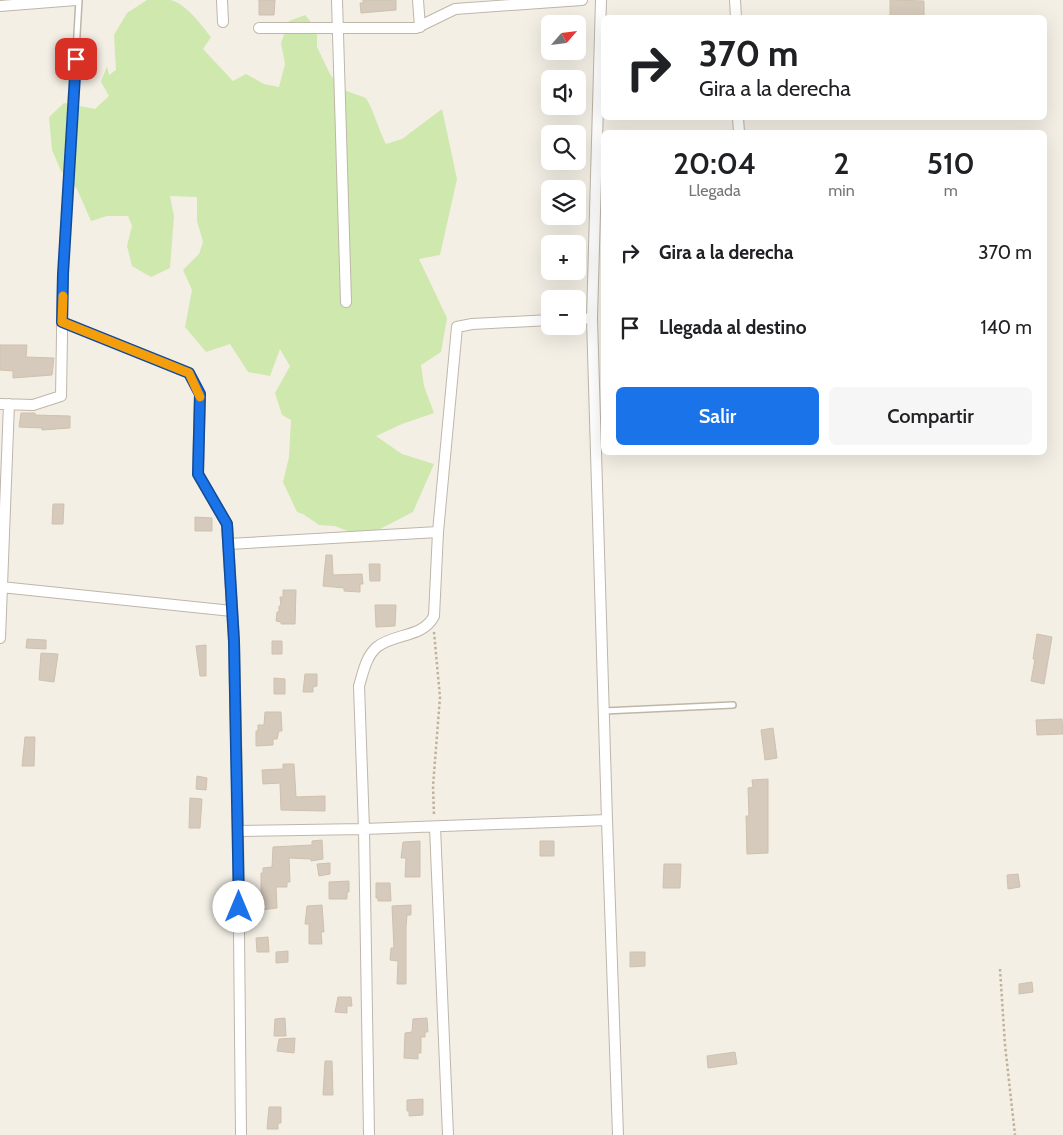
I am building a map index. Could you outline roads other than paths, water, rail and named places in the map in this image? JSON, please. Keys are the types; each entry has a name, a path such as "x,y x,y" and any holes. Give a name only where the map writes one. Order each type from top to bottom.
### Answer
{"street":[{"path":"0,6 78,0"},
{"path":"222,0 223,22"},
{"path":"337,0 346,302"},
{"path":"418,0 420,27"},
{"path":"258,28 416,28 455,9 582,0"},
{"path":"601,0 592,318 603,711 618,1135"},
{"path":"735,0 736,15"},
{"path":"0,638 4,404 33,405 61,396 63,274"},
{"path":"586,318 592,318"},
{"path":"369,1135 364,830 359,686 366,665 376,648 384,643 422,629 434,616 438,532 457,327 472,324 541,320"},
{"path":"62,322 189,373 200,394 198,474 227,524 232,611 238,831 241,1135"},
{"path":"228,544 438,532"},
{"path":"1,586 232,611"},
{"path":"238,831 364,830 607,820"},
{"path":"435,827 448,1135"}],"lane":[{"path":"63,274 78,0"},
{"path":"603,711 733,704"}]}
